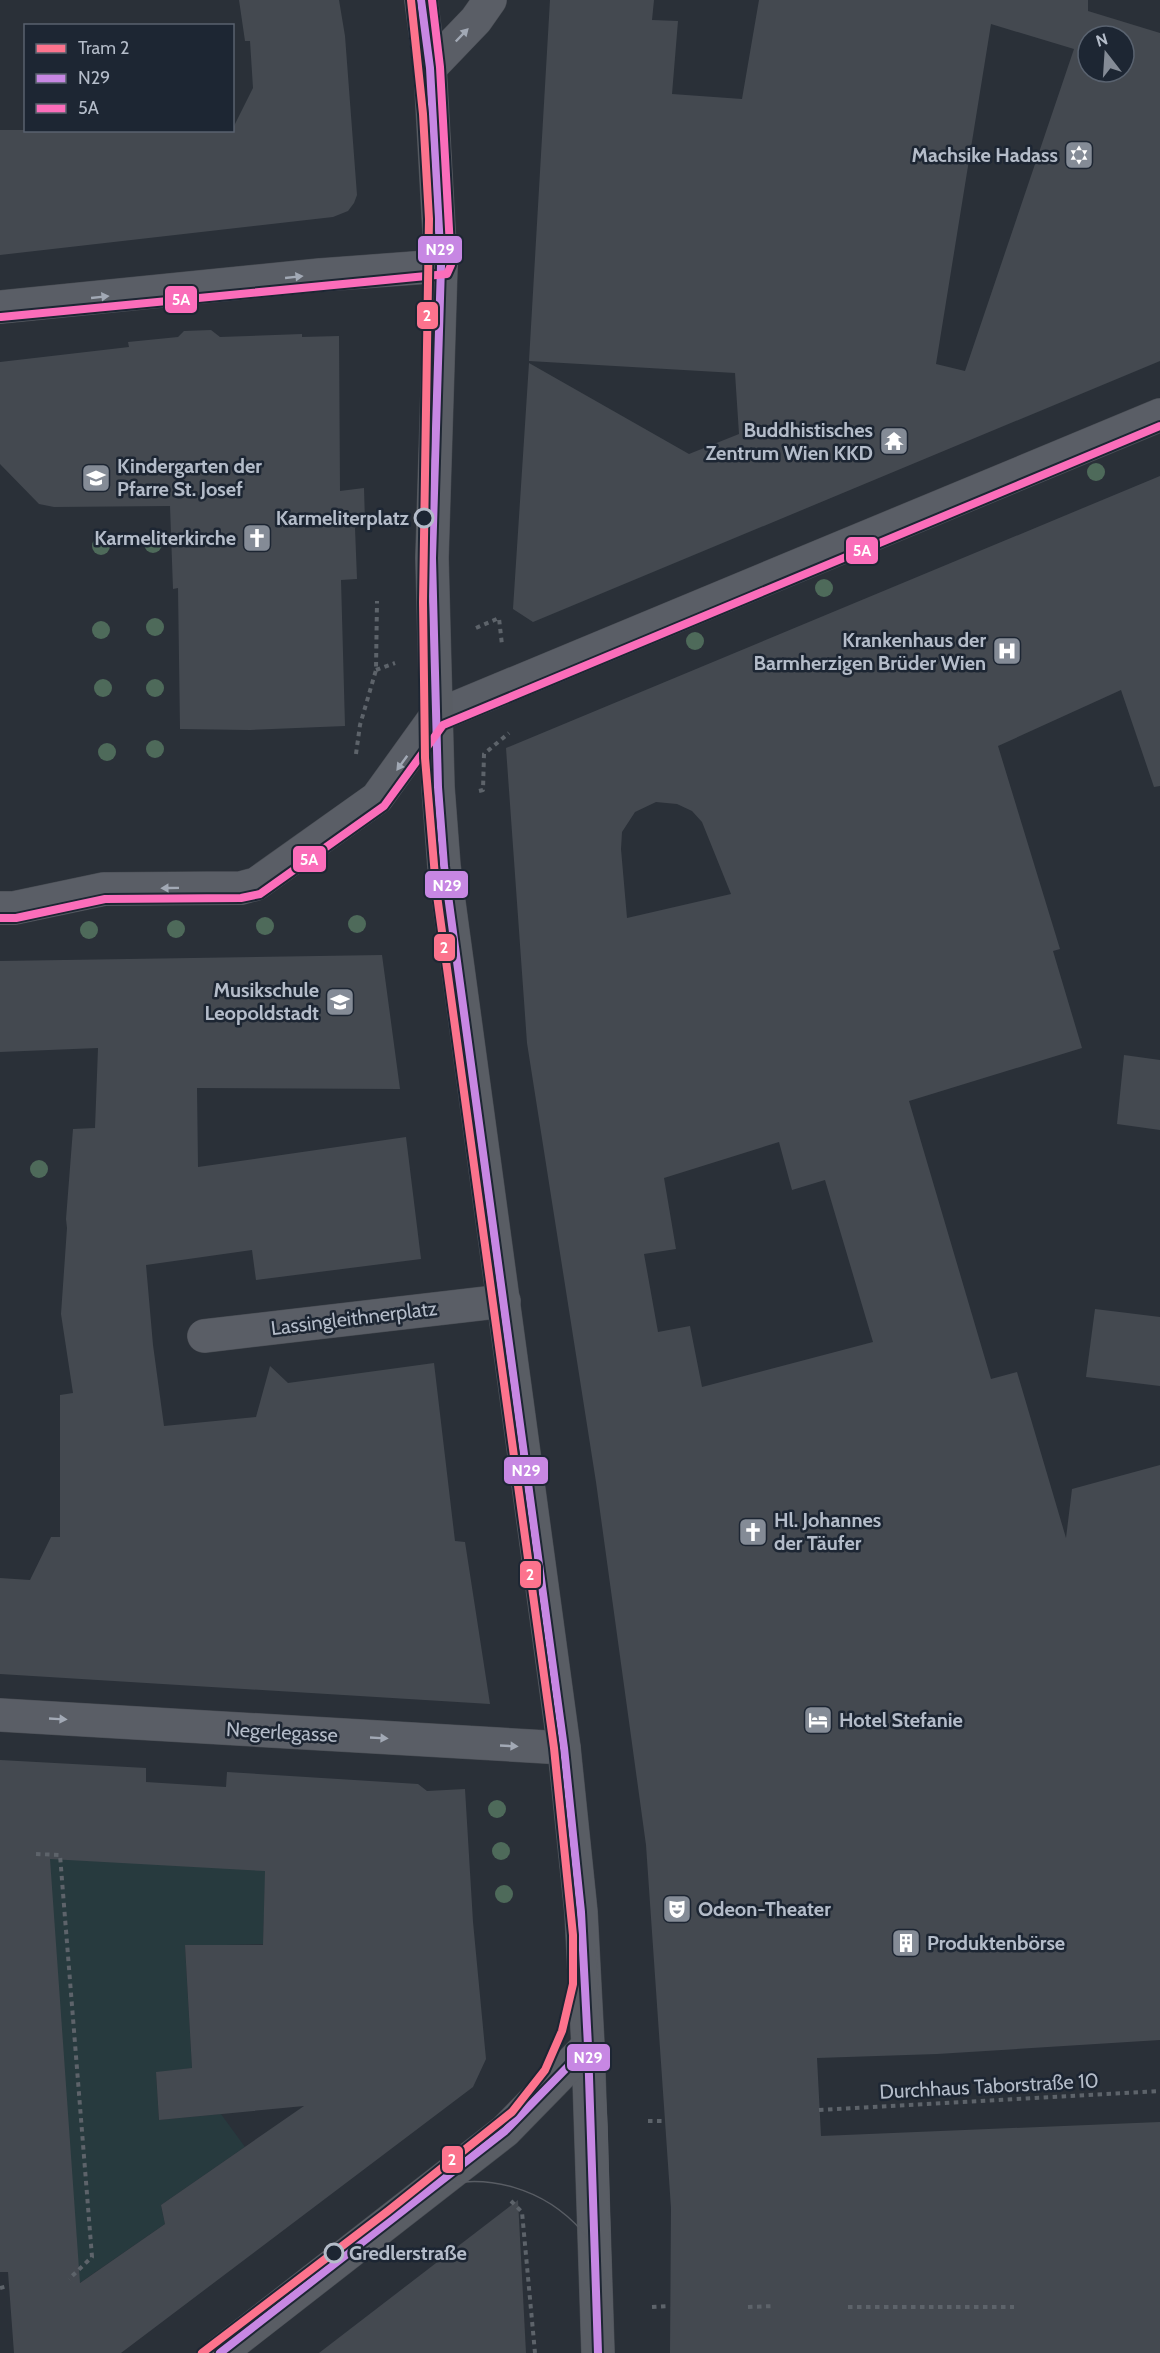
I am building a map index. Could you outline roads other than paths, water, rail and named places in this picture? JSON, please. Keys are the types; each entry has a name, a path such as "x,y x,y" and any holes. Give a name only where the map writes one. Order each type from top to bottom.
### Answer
{"main road":[{"path":"421,0 430,68 441,266 432,558 436,716 444,866 564,1748 581,1912 588,2046 598,2353"},
{"path":"220,2353 505,2131 588,2046"}],"street":[{"path":"430,68 476,20 490,0"},
{"path":"0,307 320,275 441,266"},
{"path":"7,908 45,888 241,888 256,884 377,798 436,716 1160,415"},
{"name":"Lassingleithnerplatz","path":"204,1336 504,1301"},
{"name":"Negerlegasse","path":"0,1715 564,1748"}],"tram line":[{"name":"2","path":"202,2353 388,2211 512,2112 545,2070 562,2031 573,1984 573,1935 554,1748 436,888 425,758 423,602 429,219 423,114 411,0"},
{"path":"596,1950 607,2125 613,2353"},
{"path":"388,2211 421,2192 453,2183 494,2183 514,2187 533,2194 567,2216 594,2248 607,2280"}],"place":[{"name":"Machsike Hadass","path":"1079,155"},
{"name":"Buddhistisches Zentrum Wien KKD","path":"894,441"},
{"name":"Kindergarten der Pfarre St. Josef","path":"96,478"},
{"name":"Karmeliterplatz","path":"424,518"},
{"name":"Karmeliterkirche","path":"257,538"},
{"name":"Krankenhaus der Barmherzigen Brüder Wien","path":"1007,651"},
{"name":"Musikschule Leopoldstadt","path":"340,1002"},
{"name":"Hl. Johannes der Täufer","path":"753,1532"},
{"name":"Hotel Stefanie","path":"818,1720"},
{"name":"Odeon-Theater","path":"677,1909"},
{"name":"Produktenbörse","path":"906,1943"},
{"name":"Gredlerstraße","path":"334,2253"}]}
